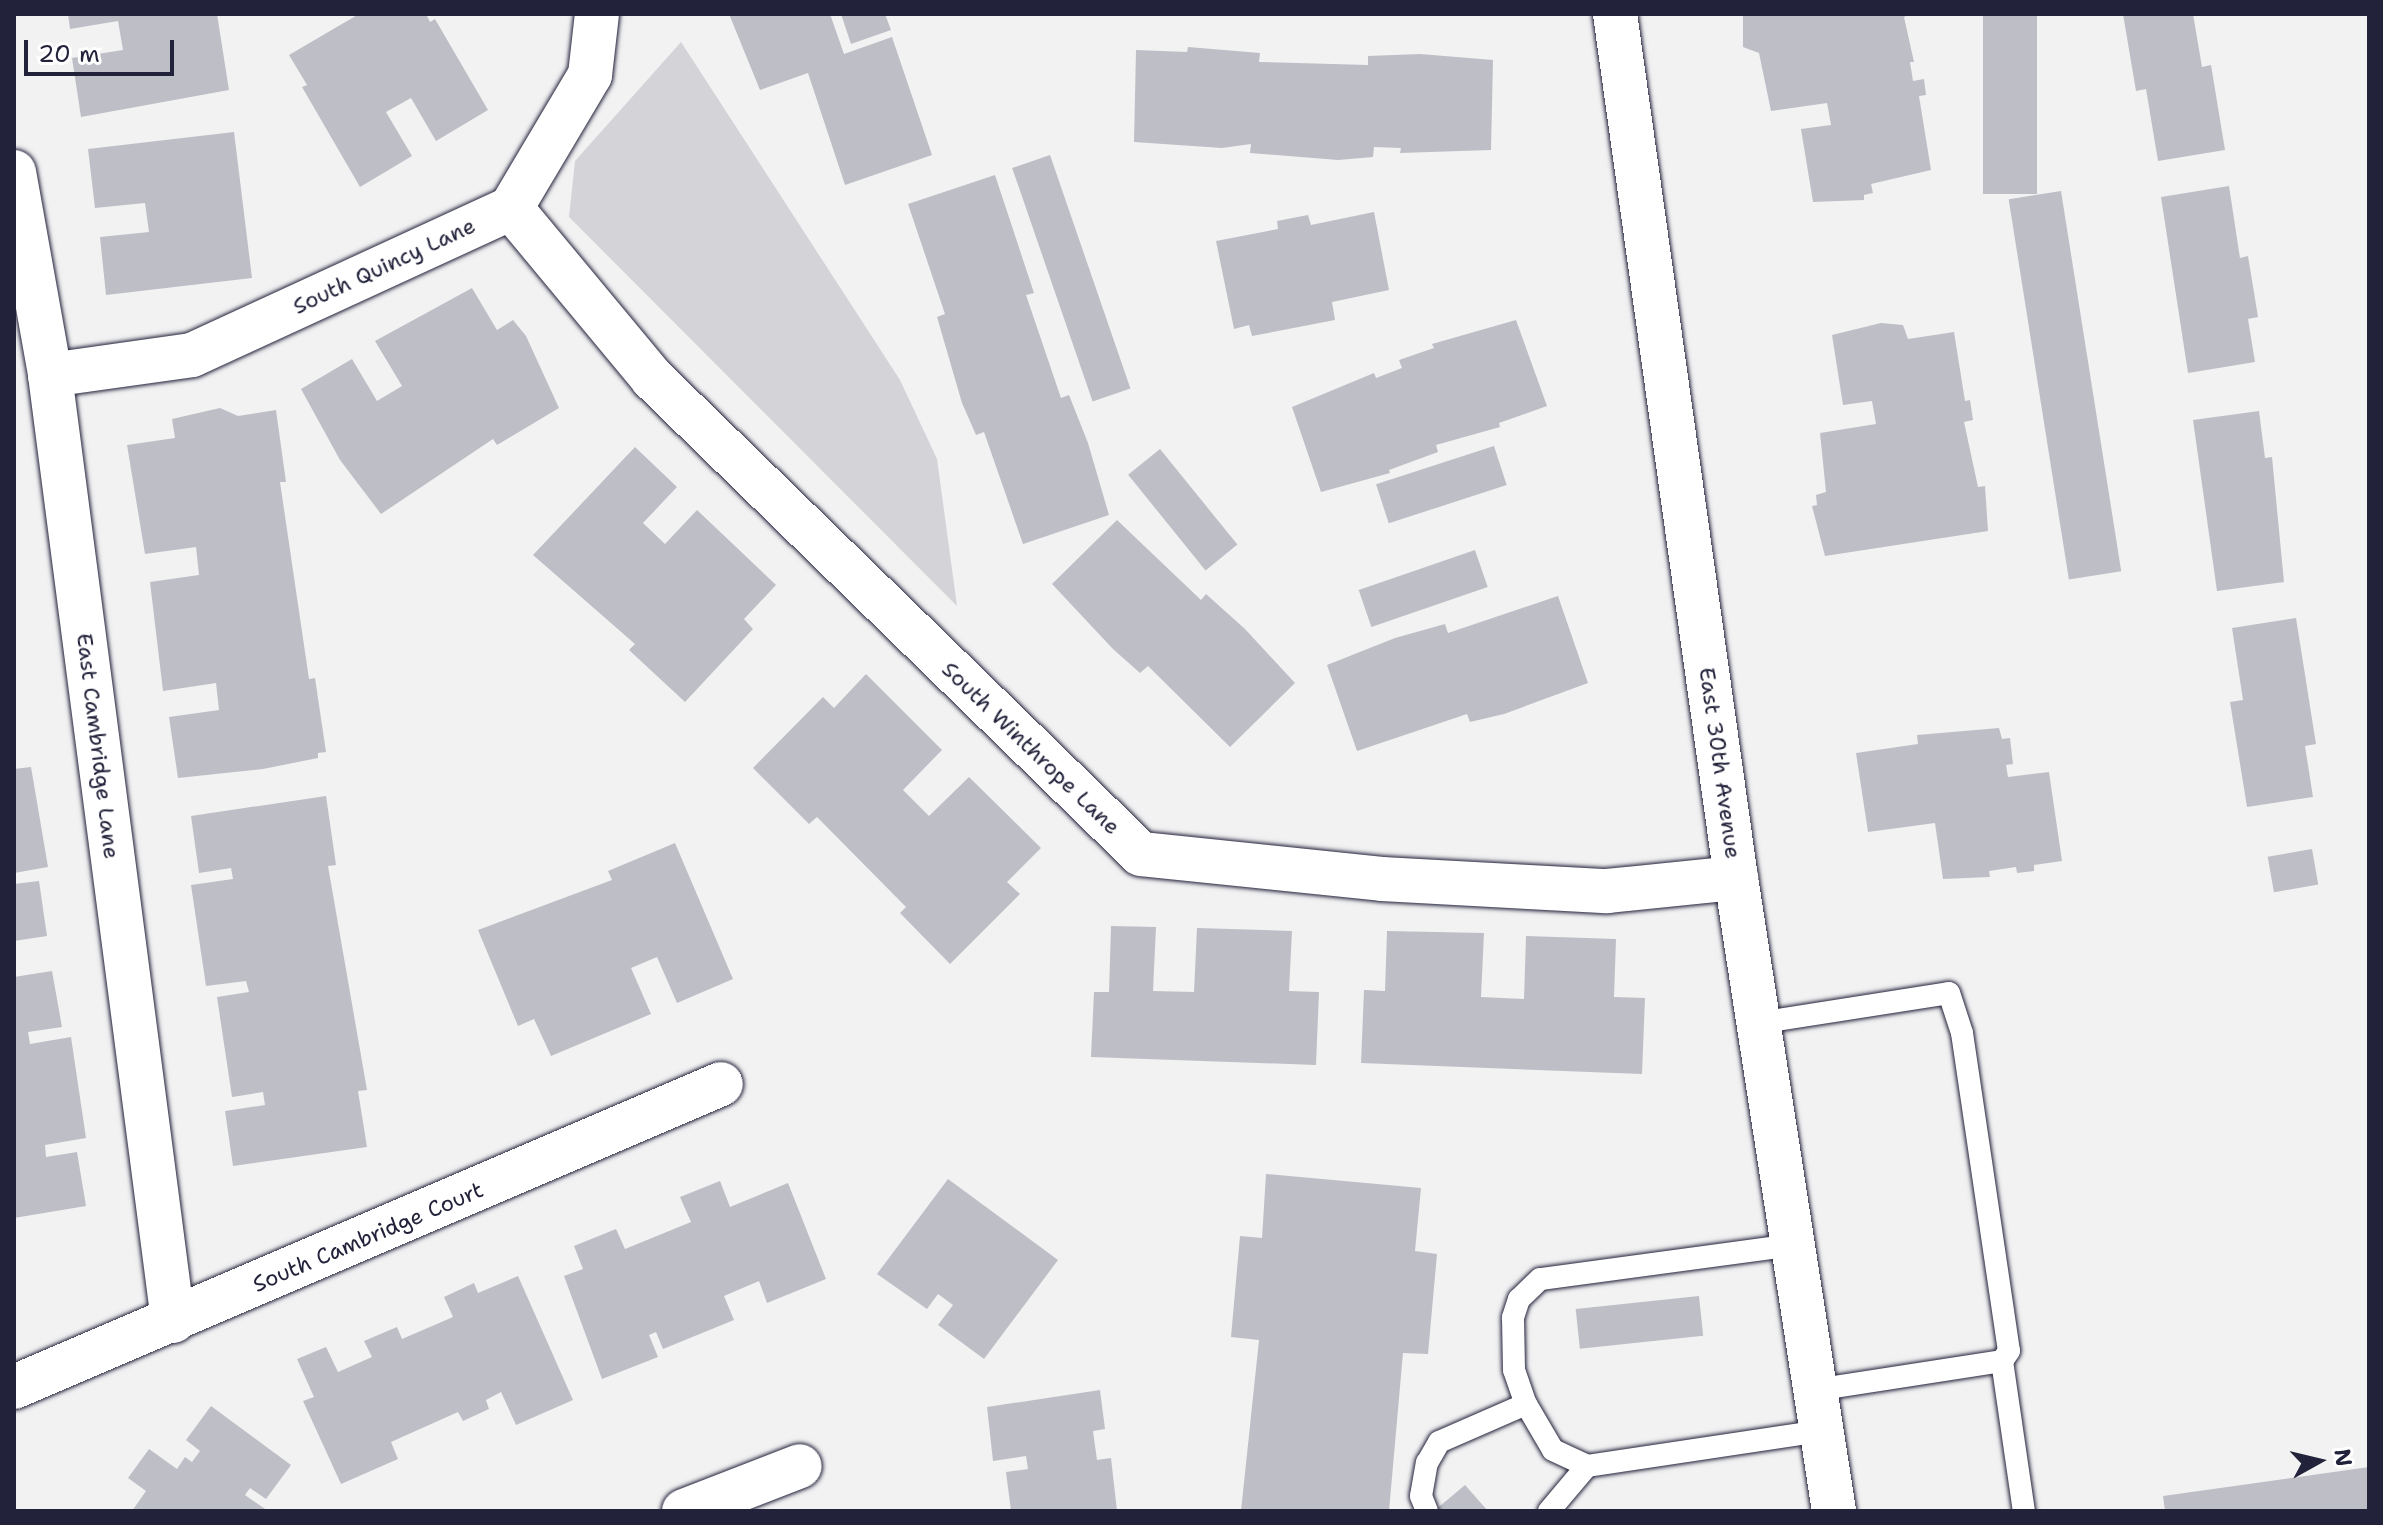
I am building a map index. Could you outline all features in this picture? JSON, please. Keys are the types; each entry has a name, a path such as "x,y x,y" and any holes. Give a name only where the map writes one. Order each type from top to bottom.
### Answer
{"street":[{"path":"511,208 590,75 597,14"},
{"name":"East 30th Avenue","path":"1615,14 1736,878 1834,1511"},
{"name":"East Cambridge Lane","path":"14,172 50,375 173,1321"},
{"name":"South Quincy Lane","path":"50,375 192,355 511,208"},
{"name":"South Winthrope Lane","path":"511,208 652,378 1141,854 1382,879 1607,891 1736,878"},
{"name":"South Cambridge Court","path":"14,1387 721,1084"},
{"path":"684,1511 800,1466"}],"lane":[{"path":"1549,1511 1587,1466 1818,1411 2002,1361 2009,1351 1962,1033 1949,993 1758,1023"},
{"path":"1587,1466 1553,1450 1526,1404 1514,1370 1513,1318 1519,1299 1540,1279 1793,1245"},
{"path":"2002,1361 2024,1511"},
{"path":"1427,1511 1421,1496 1427,1463 1439,1442 1526,1404"}],"shaded area":[{"path":"681,42 900,380 937,459 957,606 569,217 575,161"}],"building":[{"path":"68,14 217,14 229,90 81,117 72,58 123,50 118,21 70,29"},
{"path":"359,14 426,14 430,22 435,19 488,110 436,141 411,98 386,112 412,156 360,187 302,87 307,85 289,55"},
{"path":"729,14 830,14 844,54 892,37 932,155 845,185 808,73 760,90"},
{"path":"841,14 885,14 891,30 851,44"},
{"path":"1743,14 1910,14 1904,17 1914,62 1910,62 1913,81 1924,79 1926,95 1919,96 1931,170 1871,184 1873,193 1864,195 1864,200 1813,202 1801,129 1831,125 1827,103 1771,111 1759,53 1743,47"},
{"path":"1983,14 2037,14 2037,194 1983,194"},
{"path":"2123,14 2193,14 2202,67 2211,65 2225,150 2158,161 2146,89 2136,91"},
{"path":"1188,47 1260,53 1259,62 1368,65 1368,56 1420,54 1493,60 1491,150 1400,153 1401,148 1374,147 1373,157 1338,160 1250,153 1251,144 1222,148 1134,142 1136,50 1187,52"},
{"path":"234,132 252,278 106,295 100,237 149,232 145,203 95,208 88,149"},
{"path":"1050,155 1130,389 1093,402 1012,168"},
{"path":"995,175 1034,293 1026,295 1061,398 1069,395 1088,443 1109,515 1023,544 984,432 976,435 962,403 937,317 945,314 908,204"},
{"path":"2229,186 2240,258 2248,256 2258,317 2248,319 2255,362 2188,373 2161,197"},
{"path":"2061,191 2121,571 2069,580 2009,199"},
{"path":"1374,212 1389,290 1332,302 1335,320 1252,336 1249,325 1234,329 1216,241 1278,229 1277,221 1308,215 1311,225"},
{"path":"472,288 497,330 513,320 526,336 559,408 497,445 493,439 381,514 340,460 301,389 352,359 377,401 402,386 375,341"},
{"path":"1516,320 1547,406 1499,423 1500,427 1436,445 1438,452 1389,470 1390,473 1321,492 1292,407 1374,373 1376,378 1402,368 1399,360 1434,348 1432,344"},
{"path":"1881,323 1903,325 1908,339 1954,332 1965,401 1970,400 1973,420 1964,422 1978,487 1985,486 1988,531 1825,556 1812,506 1817,505 1816,495 1826,492 1820,433 1876,424 1872,401 1843,405 1832,335"},
{"path":"220,408 238,416 276,410 286,482 280,482 309,679 315,678 326,752 318,753 318,758 263,769 178,778 169,717 219,710 216,683 163,691 150,582 199,575 196,547 145,554 127,445 175,438 172,419"},
{"path":"2259,411 2265,458 2272,457 2284,582 2217,591 2193,420"},
{"path":"1494,446 1507,485 1389,523 1376,484"},
{"path":"635,447 677,487 643,523 665,544 697,510 776,585 744,619 753,629 685,702 629,650 635,644 533,555"},
{"path":"1160,449 1237,545 1206,570 1128,475"},
{"path":"1117,520 1201,600 1206,594 1245,629 1295,683 1230,747 1148,666 1140,673 1113,649 1052,584"},
{"path":"1475,550 1488,587 1371,627 1359,590"},
{"path":"1558,596 1588,683 1504,714 1470,722 1467,714 1357,751 1327,665 1395,638 1445,624 1448,633"},
{"path":"2296,618 2316,744 2305,746 2313,797 2247,807 2230,702 2243,700 2232,628"},
{"path":"866,674 942,750 903,790 929,816 969,777 1041,848 1007,882 1020,894 950,964 900,913 906,907 817,817 809,824 753,768 823,697 834,708"},
{"path":"1999,728 2002,739 2010,738 2013,764 2006,765 2008,777 2049,772 2062,861 2034,865 2034,871 2017,873 2016,867 1989,871 1990,877 1943,879 1935,823 1868,832 1856,753 1918,744 1917,735"},
{"path":"31,767 48,867 14,873 14,769"},
{"path":"326,796 336,865 328,866 367,1090 358,1091 367,1147 233,1166 225,1111 265,1105 263,1092 232,1097 217,997 249,992 246,981 206,986 191,885 233,879 231,868 199,873 191,816"},
{"path":"675,843 733,979 677,1003 657,957 631,968 651,1014 551,1056 534,1019 518,1026 478,930 612,880 608,871"},
{"path":"2312,849 2318,884 2274,892 2268,857"},
{"path":"39,881 47,936 14,941 14,884"},
{"path":"1111,926 1156,927 1153,991 1194,992 1197,928 1292,931 1289,991 1319,992 1316,1065 1091,1057 1094,992 1109,992"},
{"path":"1387,931 1484,933 1481,997 1524,999 1526,936 1616,939 1614,997 1645,998 1642,1074 1361,1063 1364,990 1385,991"},
{"path":"52,971 62,1027 28,1032 30,1044 71,1037 86,1138 45,1145 46,1157 77,1152 86,1206 14,1218 14,977"},
{"path":"1266,1174 1421,1188 1415,1251 1437,1254 1428,1354 1403,1353 1389,1511 1241,1511 1259,1340 1231,1337 1240,1236 1262,1238"},
{"path":"948,1179 1058,1260 984,1359 938,1325 953,1305 938,1294 927,1309 877,1274"},
{"path":"720,1181 730,1207 788,1183 826,1279 767,1303 759,1281 724,1296 734,1320 663,1349 656,1332 649,1335 658,1357 602,1379 564,1276 583,1269 574,1246 616,1229 625,1249 691,1222 680,1197"},
{"path":"518,1276 573,1400 516,1425 501,1392 486,1400 489,1409 463,1421 458,1412 391,1442 398,1459 341,1484 303,1401 314,1397 297,1359 326,1347 338,1372 372,1357 364,1341 397,1327 402,1339 453,1317 444,1297 474,1283 478,1293"},
{"path":"1699,1296 1703,1336 1580,1349 1576,1309"},
{"path":"1100,1390 1105,1429 1093,1431 1097,1460 1111,1458 1117,1511 1011,1511 1006,1472 1028,1469 1026,1456 993,1461 987,1407"},
{"path":"211,1406 291,1465 266,1499 250,1488 245,1495 268,1511 132,1511 146,1491 128,1478 149,1449 177,1469 185,1457 192,1462 200,1451 186,1440"},
{"path":"2369,1467 2369,1511 2165,1511 2163,1496"},
{"path":"1465,1485 1488,1511 1434,1511"}]}
